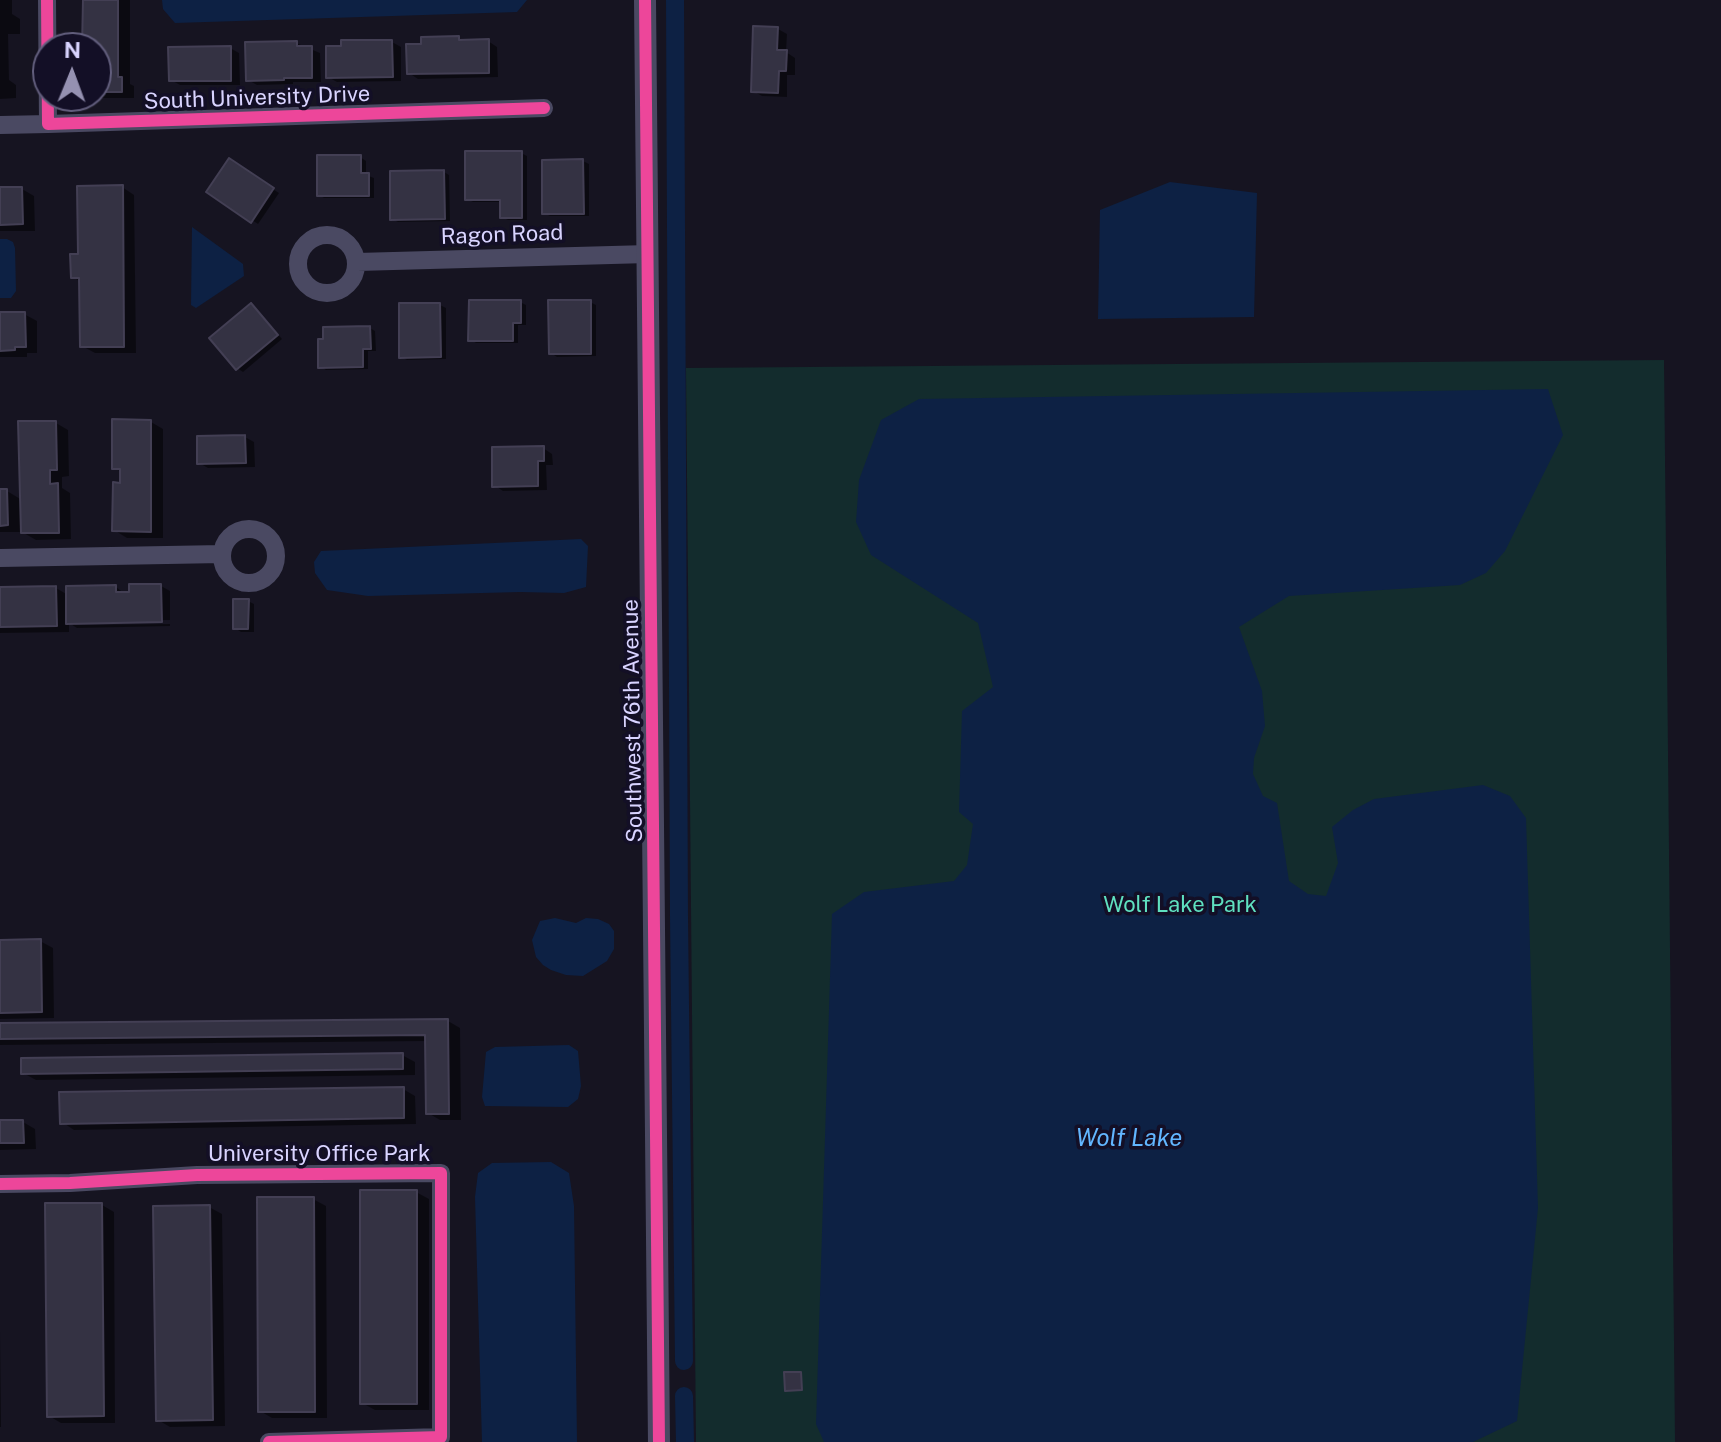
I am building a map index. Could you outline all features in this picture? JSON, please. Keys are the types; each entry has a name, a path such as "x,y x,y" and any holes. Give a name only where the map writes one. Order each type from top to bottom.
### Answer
{"street":[{"path":"47,0 48,124"},
{"name":"Southwest 76th Avenue","path":"645,0 659,1442"},
{"name":"South University Drive","path":"0,125 544,108"},
{"name":"Ragon Road","path":"357,262 648,254"},
{"path":"0,558 222,554"},
{"name":"University Office Park","path":"0,1184 197,1175 441,1173 441,1437 269,1442"}],"green space":[{"name":"Wolf Lake Park","path":"1664,360 1675,1442 696,1442 686,368"}],"water":[{"path":"162,0 527,0 517,12 175,23 163,9"},
{"path":"1170,182 1257,193 1254,317 1098,319 1100,210"},
{"path":"192,227 243,264 244,276 196,308 191,305"},
{"path":"0,239 13,242 15,248 16,291 11,298 0,298"},
{"name":"Wolf Lake","path":"1548,389 1563,435 1505,551 1486,573 1460,585 1289,596 1239,627 1262,691 1265,726 1254,758 1253,774 1263,796 1277,803 1289,881 1308,894 1326,896 1338,863 1332,827 1353,810 1374,799 1483,785 1510,796 1526,818 1538,1208 1517,1421 1473,1442 824,1442 816,1424 832,914 864,892 954,881 967,865 973,824 959,812 962,711 993,687 978,623 871,555 856,522 859,480 881,420 919,399"},
{"path":"581,539 588,546 586,587 564,593 368,596 327,590 315,573 314,562 321,551"},
{"path":"555,918 576,923 586,918 598,919 609,924 614,931 614,949 607,961 583,976 566,975 543,965 536,957 532,940 540,921"},
{"path":"569,1045 578,1051 581,1086 578,1099 568,1107 485,1106 482,1097 486,1052 495,1047"},
{"path":"551,1162 569,1173 574,1206 577,1442 482,1442 475,1197 478,1173 492,1163"}],"building":[{"path":"83,0 118,0 118,77 122,77 122,92 112,92 112,32 82,32"},
{"path":"753,26 778,27 777,50 787,50 786,71 779,71 778,93 751,92"},
{"path":"459,36 459,40 489,39 489,73 407,74 406,44 421,44 421,37"},
{"path":"341,40 392,40 393,77 326,78 326,46 341,46"},
{"path":"297,41 297,46 312,46 312,78 246,81 245,42"},
{"path":"231,46 231,81 169,81 168,47"},
{"path":"465,151 522,151 522,218 500,218 500,200 465,200"},
{"path":"317,155 361,155 361,173 369,173 369,196 317,196"},
{"path":"229,158 274,188 251,223 206,192"},
{"path":"583,159 584,214 542,214 542,160"},
{"path":"444,170 445,219 390,220 390,171"},
{"path":"123,185 124,347 80,347 79,278 71,278 70,254 78,254 77,186"},
{"path":"0,187 22,187 23,224 0,225"},
{"path":"469,300 521,300 521,323 513,323 513,341 468,341"},
{"path":"548,300 591,300 591,354 549,354"},
{"path":"251,303 278,335 236,370 209,338"},
{"path":"399,303 440,303 441,357 399,358"},
{"path":"0,312 25,312 26,347 0,351"},
{"path":"370,326 371,349 363,349 363,367 318,368 318,339 323,339 323,327"},
{"path":"112,419 151,420 151,532 112,531 113,482 120,483 120,469 112,469"},
{"path":"18,421 56,421 57,470 50,470 50,484 58,483 59,533 21,533"},
{"path":"245,435 246,463 197,464 197,436"},
{"path":"544,446 544,461 538,461 538,486 492,487 492,447"},
{"path":"0,489 7,489 8,525 0,526"},
{"path":"129,584 161,584 162,622 66,624 66,586 116,585 116,592 129,592"},
{"path":"56,586 57,626 0,627 0,587"},
{"path":"233,599 249,599 248,629 233,629"},
{"path":"41,939 42,1012 0,1013 0,940"},
{"path":"448,1019 449,1114 426,1114 425,1035 0,1039 0,1023"},
{"path":"403,1053 403,1069 21,1074 21,1058"},
{"path":"404,1087 404,1118 60,1124 59,1092"},
{"path":"0,1120 23,1120 24,1143 0,1143"},
{"path":"360,1190 417,1190 417,1404 360,1404"},
{"path":"257,1197 314,1197 315,1412 258,1412"},
{"path":"45,1203 102,1203 104,1416 47,1417"},
{"path":"210,1205 213,1420 156,1421 153,1206"},
{"path":"784,1372 801,1372 802,1390 785,1391"}],"waterway":[{"path":"675,0 684,1361"},
{"path":"684,1396 685,1442"}],"cycle path":[{"path":"47,0 48,124 544,108"},
{"path":"645,0 659,1442"},
{"path":"0,1184 197,1175 441,1173 441,1437 269,1442"}]}
